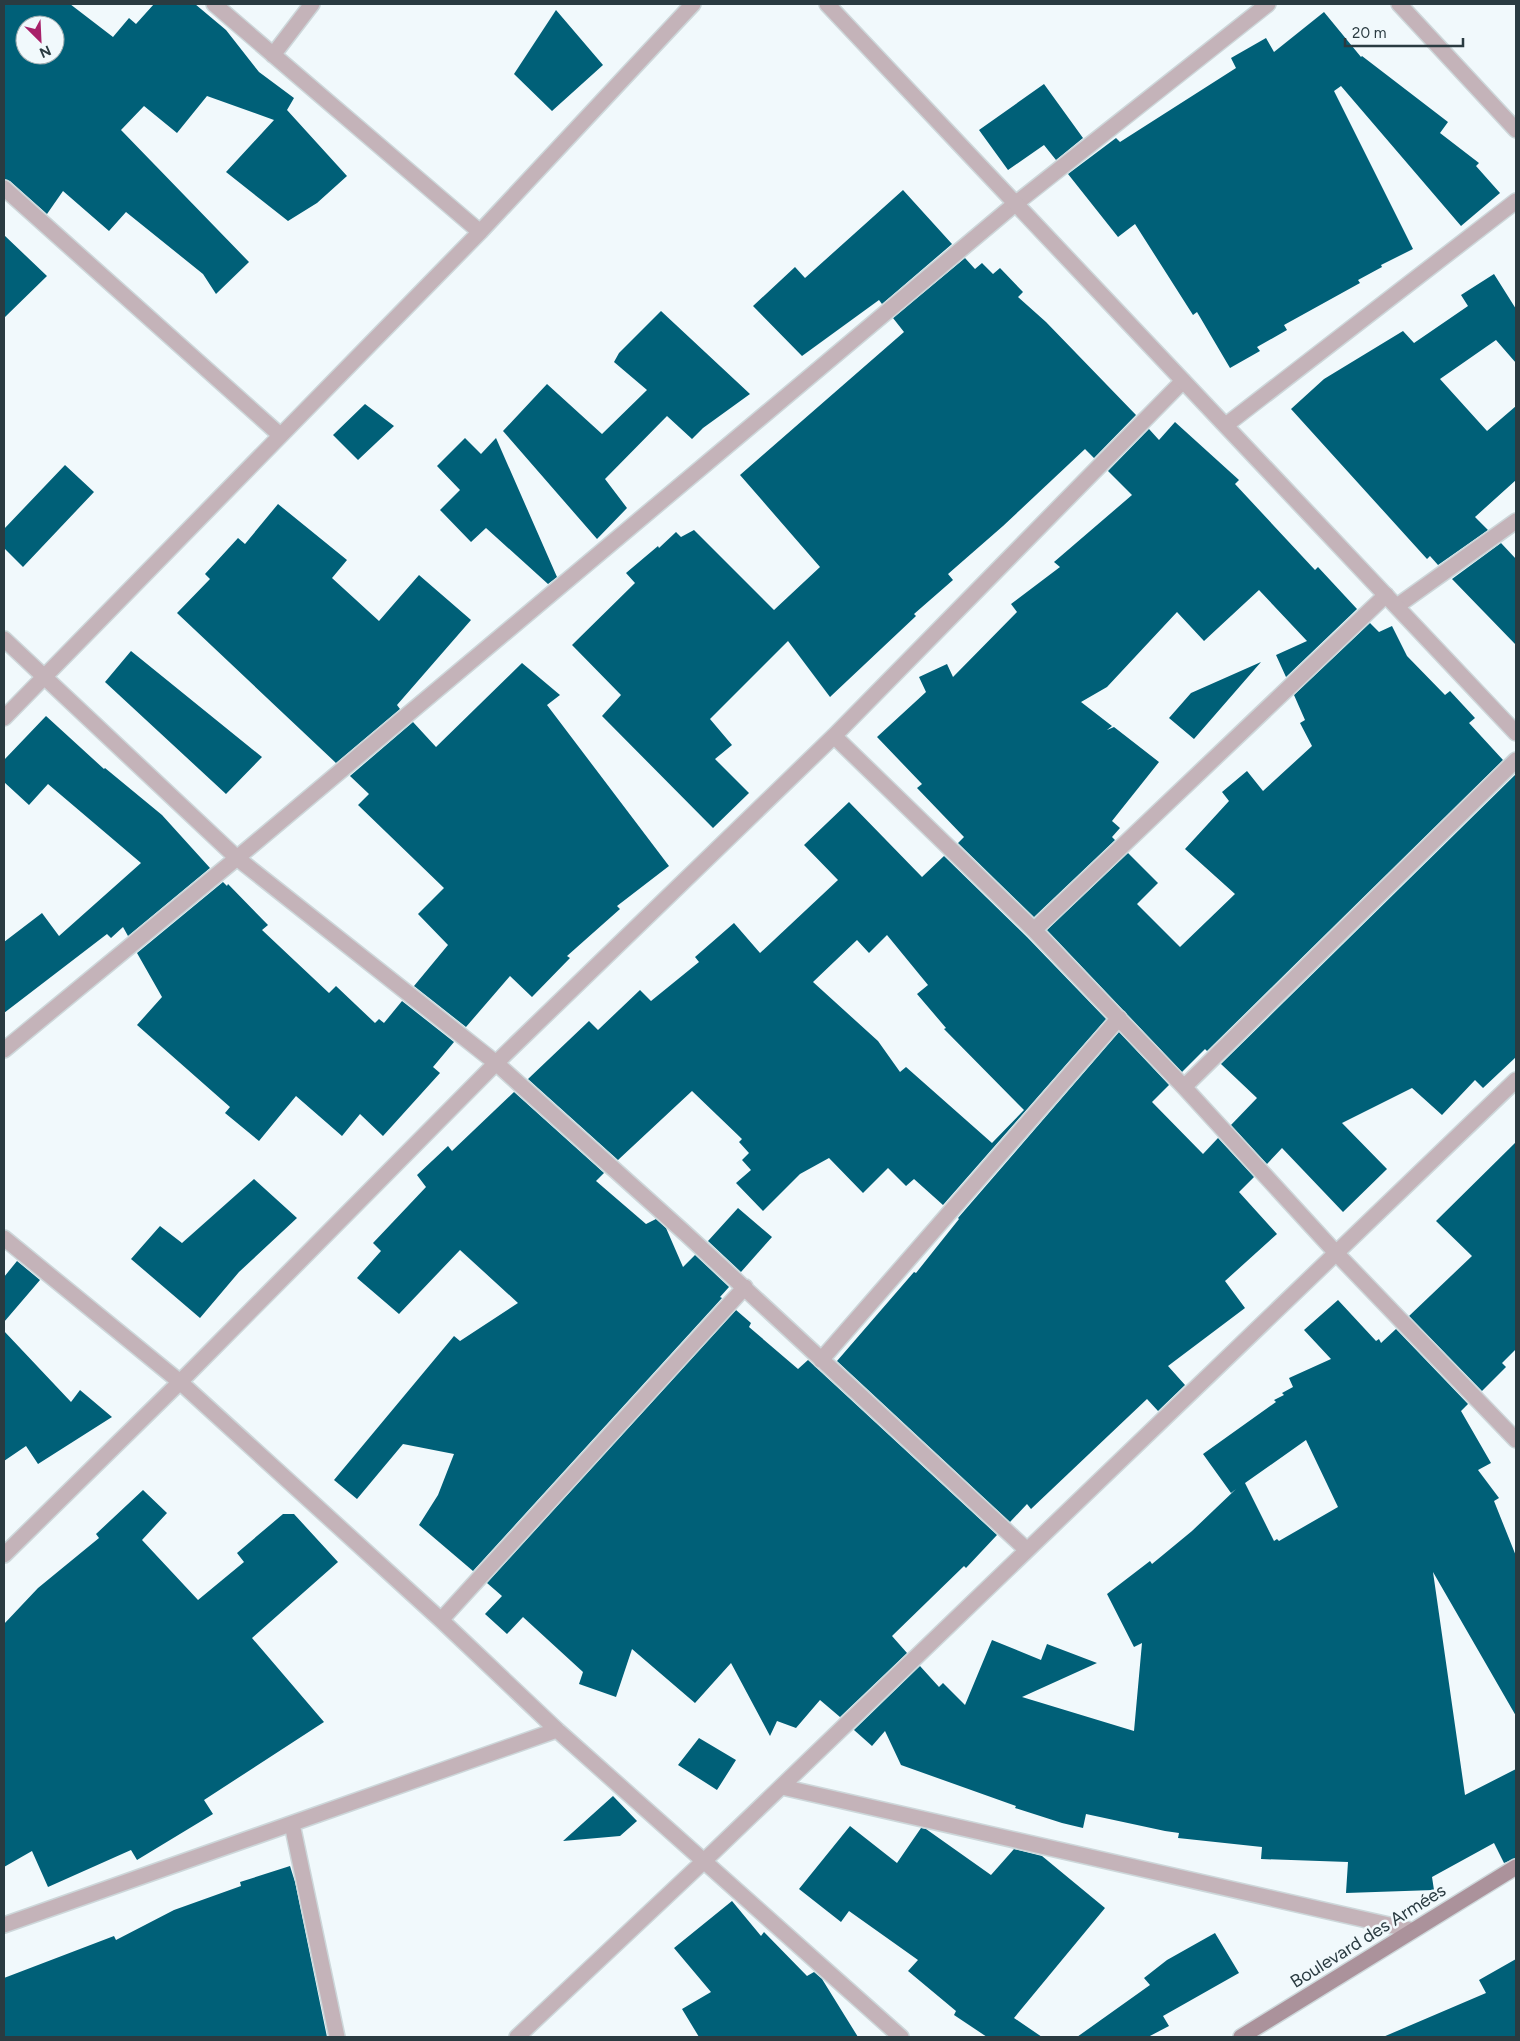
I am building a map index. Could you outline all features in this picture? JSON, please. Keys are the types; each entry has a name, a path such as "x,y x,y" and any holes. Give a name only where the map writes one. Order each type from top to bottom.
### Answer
{"main road":[{"name":"Boulevard des Armées","path":"1241,2037 1411,1930 1516,1867"}],"street":[{"path":"214,4 480,232"},
{"path":"273,55 312,4"},
{"path":"4,718 480,232 693,4"},
{"path":"827,4 1516,733"},
{"path":"4,1050 238,858 1016,204 1268,4"},
{"path":"1399,4 1516,130"},
{"path":"4,188 280,435"},
{"path":"1226,425 1516,201"},
{"path":"4,1555 180,1382 496,1064 834,736 1183,381"},
{"path":"1034,930 1391,601 1516,521"},
{"path":"4,639 238,858 496,1064 744,1287 1027,1550"},
{"path":"834,736 1034,930 1184,1087 1337,1254 1516,1440"},
{"path":"1184,1087 1516,760"},
{"path":"821,1360 1119,1018"},
{"path":"517,2037 704,1861 1516,1080"},
{"path":"4,1238 180,1382 441,1620 557,1730 901,2037"},
{"path":"441,1620 744,1287"},
{"path":"4,1925 557,1730"},
{"path":"782,1786 1411,1930"},
{"path":"292,1824 338,2037"}],"building":[{"path":"4,4 70,4 113,37 129,18 136,24 154,4 195,4 226,30 259,72 294,98 287,110 347,176 317,203 288,221 226,172 274,120 207,96 177,133 144,106 121,130 249,262 216,294 203,274 126,212 109,231 63,191 47,214 10,181 4,179"},
{"path":"556,10 603,65 552,111 514,74"},
{"path":"1324,12 1361,57 1448,122 1440,133 1479,163 1476,166 1500,193 1461,226 1341,86 1334,91 1413,249 1381,265 1382,267 1358,280 1360,283 1284,325 1287,330 1257,347 1260,351 1230,368 1197,312 1193,315 1135,224 1118,237 1068,174 1116,138 1120,142 1236,68 1231,58 1266,38 1274,52"},
{"path":"1044,84 1083,138 1056,160 1044,145 1008,170 979,130"},
{"path":"903,190 952,244 882,304 879,300 802,356 753,306 795,267 805,278"},
{"path":"4,235 47,276 4,318"},
{"path":"965,258 975,269 982,263 993,274 1000,268 1023,292 1018,297 1046,322 1136,415 1094,458 1085,449 1003,526 948,574 953,580 914,614 916,616 830,697 788,641 710,719 732,745 715,759 749,793 713,828 602,716 621,695 572,645 635,583 626,573 658,546 659,548 676,532 681,537 694,530 774,610 820,567 740,475 904,332 893,318"},
{"path":"1494,274 1516,309 1516,363 1496,340 1440,379 1487,431 1516,406 1516,480 1475,517 1488,530 1438,565 1430,556 1427,559 1291,409 1324,379 1403,331 1414,343 1468,306 1461,295"},
{"path":"661,311 750,394 703,428 692,439 667,416 605,479 627,508 597,539 503,431 547,384 602,434 647,390 614,362 619,353"},
{"path":"365,404 394,426 358,460 333,435"},
{"path":"1175,422 1239,480 1235,484 1315,570 1318,567 1357,609 1286,677 1276,655 1307,641 1259,590 1204,641 1177,612 1107,687 1081,702 1112,726 1107,730 1114,727 1159,762 1112,821 1120,828 1112,837 1115,840 1034,917 958,843 964,837 917,788 922,784 877,737 926,692 919,677 947,664 953,677 1017,612 1011,604 1060,567 1054,562 1132,495 1108,471 1149,429 1159,440"},
{"path":"465,438 481,454 496,438 557,577 548,584 486,528 471,542 440,510 460,490 437,466"},
{"path":"65,465 94,492 23,567 4,548 4,529"},
{"path":"278,504 347,560 332,578 379,621 419,575 471,620 397,705 400,709 336,763 177,613 210,579 205,574 238,538 245,544"},
{"path":"1501,543 1516,559 1516,645 1452,579"},
{"path":"1370,623 1379,632 1392,626 1407,656 1445,695 1450,691 1475,718 1469,723 1503,760 1207,1051 1205,1049 1182,1072 1047,930 1128,853 1158,883 1137,904 1180,947 1235,894 1185,849 1229,801 1222,792 1247,771 1263,791 1312,746 1300,723 1305,720 1294,695"},
{"path":"131,651 262,757 226,794 105,682"},
{"path":"1261,662 1194,739 1169,718 1191,693"},
{"path":"522,663 560,695 547,705 669,866 617,906 620,909 567,956 570,958 532,997 510,976 466,1027 414,986 448,945 418,914 444,888 358,805 369,794 350,776 413,722 436,747"},
{"path":"46,716 104,769 162,815 210,868 128,936 123,927 111,938 107,934 4,1013 4,942 42,913 59,936 141,863 48,784 29,805 4,782 4,760"},
{"path":"1516,774 1516,1057 1483,1088 1475,1080 1442,1115 1412,1088 1342,1123 1387,1169 1343,1212 1282,1148 1267,1164 1231,1125 1257,1098 1221,1064"},
{"path":"849,802 922,877 944,856 1027,937 1106,1019 943,1205 914,1179 906,1186 888,1168 863,1193 829,1158 800,1174 763,1211 736,1183 751,1170 742,1160 749,1153 739,1142 742,1139 692,1091 618,1160 528,1079 589,1021 598,1030 640,990 651,1001 699,962 695,957 734,923 760,953 838,880 804,845","holes":["887,935 928,985 917,994 946,1028 944,1029 1024,1110 992,1143 906,1067 900,1072 878,1041 813,982 857,940 869,953"]},
{"path":"223,882 227,886 228,884 268,925 262,930 329,993 336,986 375,1023 379,1019 384,1023 402,1001 454,1042 433,1067 440,1073 383,1136 360,1114 342,1136 296,1096 259,1141 225,1113 230,1107 137,1025 162,997 137,953"},
{"path":"1119,1032 1169,1085 1152,1102 1203,1154 1218,1138 1254,1177 1239,1192 1277,1234 1225,1281 1245,1308 1168,1366 1185,1385 1158,1411 1147,1399 1031,1509 1027,1504 1010,1522 837,1361 914,1272 916,1273 958,1218"},
{"path":"514,1092 604,1173 596,1181 646,1224 656,1219 666,1228 683,1267 695,1255 729,1287 720,1297 722,1298 473,1571 419,1525 438,1495 454,1454 403,1444 357,1499 334,1480 454,1336 460,1341 518,1303 460,1250 399,1314 357,1278 381,1251 373,1243 426,1187 417,1175 448,1146 452,1151"},
{"path":"1516,1142 1516,1349 1502,1363 1506,1367 1482,1391 1409,1316 1472,1256 1436,1221"},
{"path":"254,1179 297,1218 239,1272 200,1318 131,1259 160,1226 182,1243"},
{"path":"738,1208 772,1237 741,1272 708,1241"},
{"path":"17,1261 40,1280 4,1322 4,1277"},
{"path":"1338,1300 1376,1341 1379,1339 1381,1343 1396,1329 1468,1404 1461,1411 1491,1463 1478,1470 1499,1498 1494,1501 1516,1556 1516,1716 1433,1572 1465,1795 1516,1769 1516,1858 1504,1863 1494,1843 1432,1877 1434,1890 1346,1893 1348,1862 1261,1859 1262,1847 1178,1838 1179,1833 1086,1814 1083,1828 1062,1823 1015,1808 1016,1806 901,1765 885,1731 872,1746 854,1730 920,1666 939,1687 943,1683 965,1705 992,1640 1041,1660 1047,1644 1097,1663 1022,1697 1134,1731 1142,1643 1134,1647 1107,1594 1150,1561 1152,1564 1192,1531 1236,1489 1231,1493 1203,1454 1276,1402 1274,1400 1284,1395 1282,1393 1293,1387 1289,1378 1331,1359 1304,1330","holes":["1306,1440 1338,1507 1279,1541 1277,1539 1274,1541 1245,1483"]},
{"path":"736,1310 751,1323 749,1327 798,1369 808,1360 997,1535 966,1568 964,1566 892,1636 907,1653 840,1717 820,1700 796,1728 777,1721 770,1736 731,1663 695,1703 632,1649 616,1697 579,1684 583,1672 523,1617 507,1634 485,1614 502,1596 487,1583"},
{"path":"4,1331 71,1402 80,1390 112,1417 38,1464 26,1446 4,1461"},
{"path":"143,1490 167,1513 142,1540 198,1600 244,1562 237,1553 283,1514 294,1514 338,1562 252,1638 324,1722 204,1800 213,1814 137,1860 131,1850 48,1887 32,1851 4,1867 4,1624 38,1588 99,1538 96,1534"},
{"path":"699,1738 736,1760 717,1790 678,1765"},
{"path":"613,1796 637,1821 620,1836 563,1841"},
{"path":"850,1826 897,1863 921,1828 926,1829 991,1875 1014,1849 1042,1856 1105,1908 1014,2018 1042,2037 987,2037 954,2015 956,2011 908,1971 918,1960 849,1911 841,1922 799,1889"},
{"path":"290,1866 295,1882 327,2037 4,2037 4,1978 114,1936 116,1940 174,1910 241,1886 240,1882"},
{"path":"732,1901 761,1936 764,1932 807,1976 814,1972 822,1979 858,2037 699,2037 682,2009 711,1992 674,1948"},
{"path":"1215,1933 1239,1973 1163,2016 1169,2026 1148,2037 1077,2037 1150,1985 1144,1978 1167,1960"},
{"path":"1516,1959 1516,2037 1383,2037 1486,1993 1479,1980"}]}
